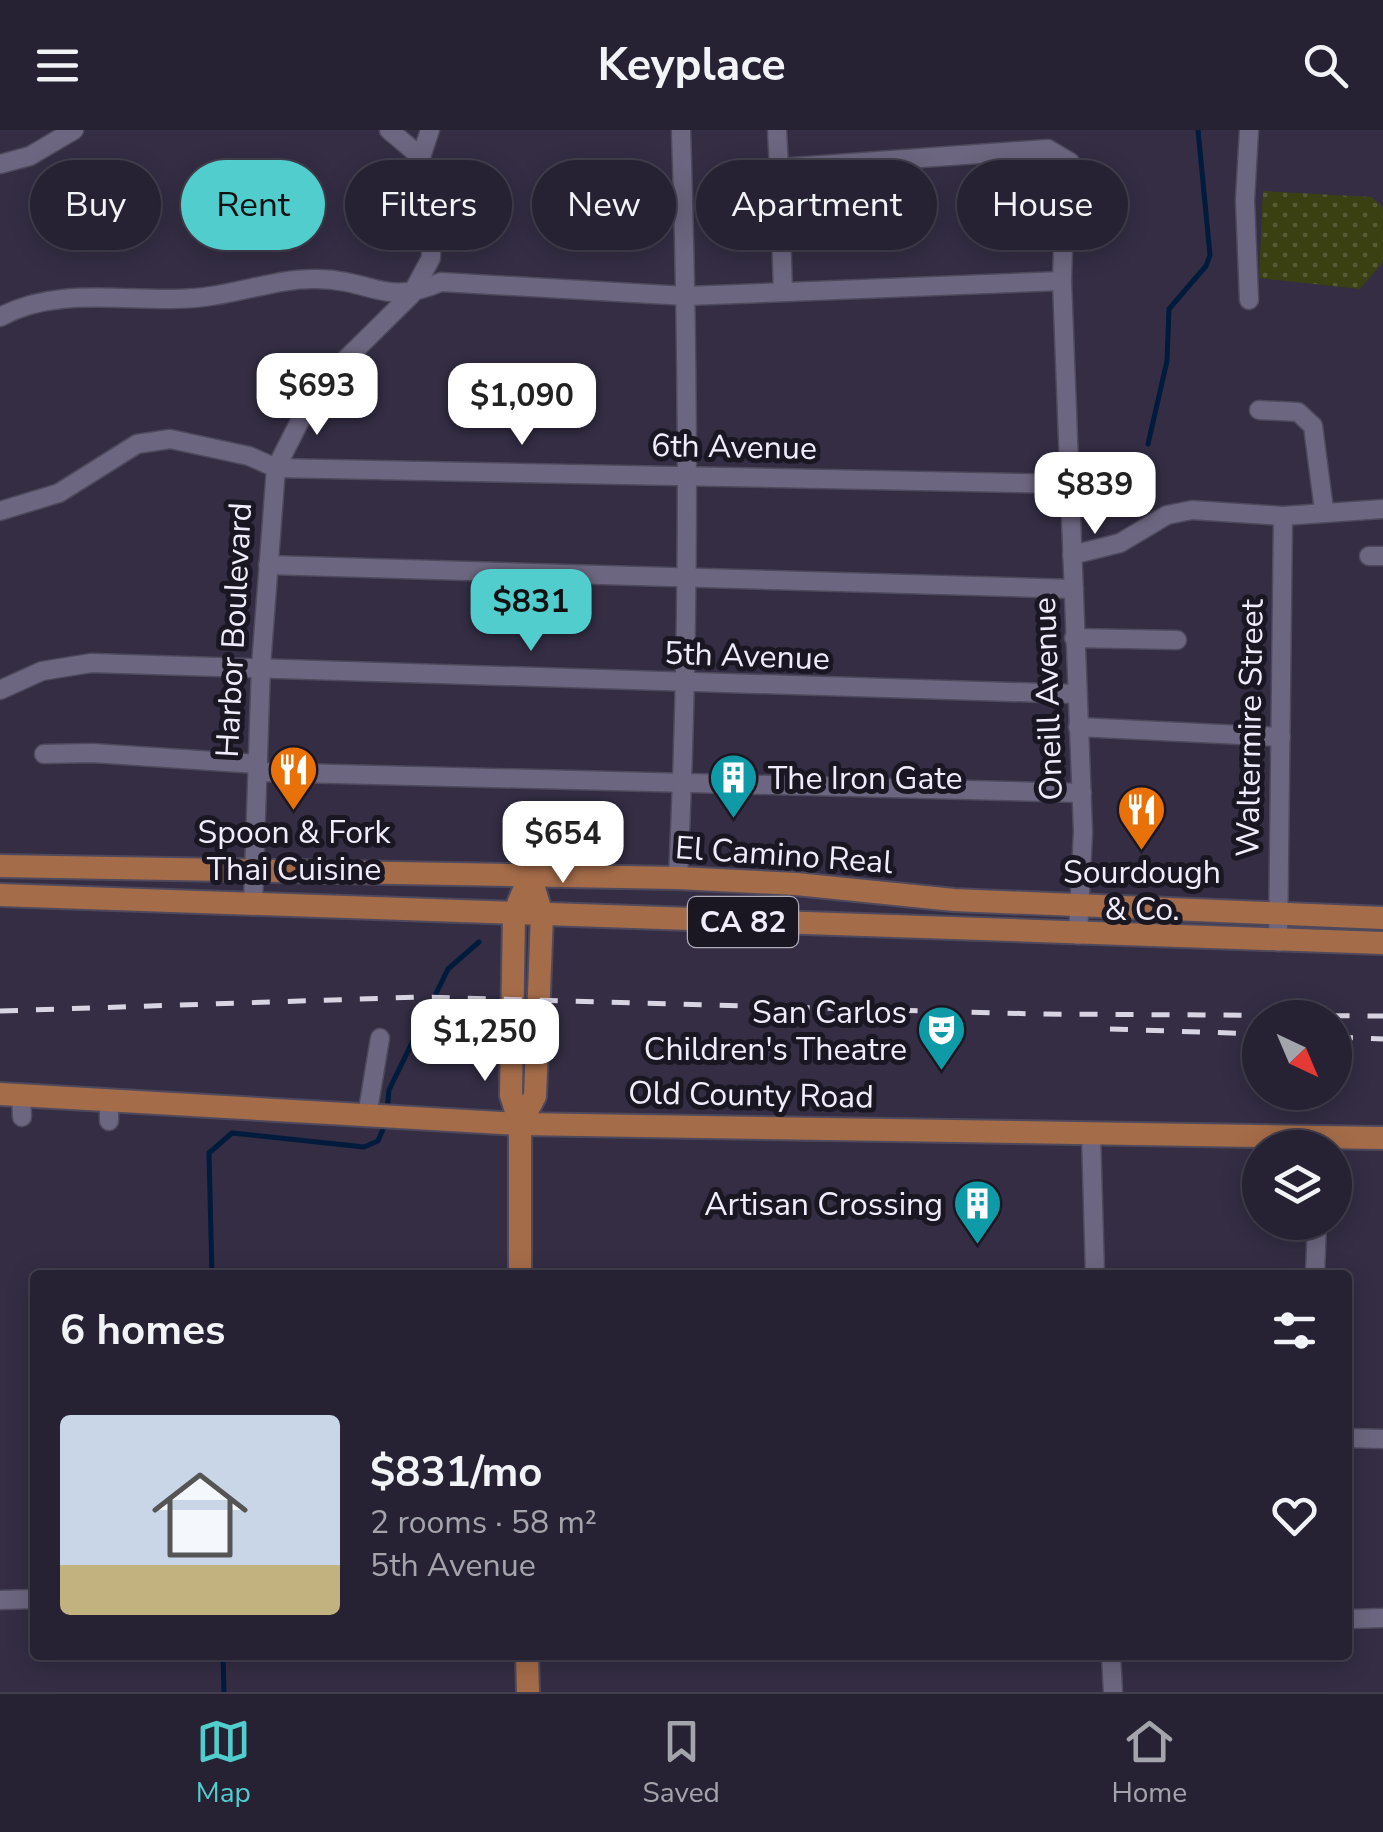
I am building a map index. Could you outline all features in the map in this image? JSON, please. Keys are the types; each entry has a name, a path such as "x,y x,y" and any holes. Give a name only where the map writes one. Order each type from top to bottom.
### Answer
{"main road":[{"name":"El Camino Real","path":"0,866 678,878 1078,906 1383,918"},
{"path":"520,1270 520,1124 512,1095 514,914 530,875"},
{"path":"520,1124 535,1096 542,915 530,875"},
{"name":"El Camino Real","path":"0,894 1278,942 1383,942"},
{"name":"Old County Road","path":"14,1102 108,1111 520,1124 1242,1139"},
{"name":"Old County Road","path":"1352,1140 1383,1138"},
{"path":"528,1660 528,1692"}],"street":[{"path":"0,164 30,156 74,130"},
{"path":"389,130 422,157 430,130"},
{"path":"678,878 688,685 681,130"},
{"path":"777,130 779,160"},
{"path":"1249,130 1245,200 1249,300"},
{"name":"Oneill Avenue","path":"899,160 1048,150 1070,162 1065,182 1062,280 1082,793 1078,935"},
{"name":"Harbor Boulevard","path":"253,904 261,666 276,468 308,405 340,365 411,295 430,258 434,232 432,195 422,157"},
{"path":"782,250 783,292"},
{"path":"0,317 43,299 208,297 312,279 359,281 385,296 411,295 442,282 686,296 1062,280"},
{"path":"1259,410 1298,412 1313,426 1324,510"},
{"name":"6th Avenue","path":"0,511 59,494 137,444 170,439 249,456 276,468 1070,484"},
{"path":"1072,555 1120,543 1167,515 1192,510 1282,516 1324,510 1383,509"},
{"name":"Waltermire Street","path":"1278,942 1282,516"},
{"path":"268,565 471,568 686,581 1074,589"},
{"path":"1074,638 1177,640"},
{"name":"5th Avenue","path":"0,690 42,671 91,663 261,666 688,685 1077,694"},
{"path":"1078,727 1281,738"},
{"path":"44,754 92,753 258,768 1082,793"},
{"path":"380,1038 381,1117"},
{"path":"1090,1134 1096,1270"},
{"path":"1316,1270 1317,1240"},
{"path":"1352,1438 1383,1439"},
{"path":"0,1600 30,1598"},
{"path":"1352,1619 1383,1618"},
{"path":"1112,1660 1113,1692"}],"green space":[{"path":"1263,191 1371,197 1383,207 1383,262 1360,289 1259,278"}],"waterway":[{"path":"1148,444 1167,361 1169,309 1206,266 1210,255 1198,130"},
{"path":"387,1111 389,1090 448,969 479,942"},
{"path":"212,1270 209,1153 232,1133 364,1147 378,1141 386,1122"},
{"path":"223,1660 224,1692"}],"railway":[{"path":"0,1011 421,997 1039,1014 1383,1016"},
{"path":"1110,1029 1242,1033"},
{"path":"1352,1038 1383,1039"}],"place":[{"name":"Spoon & Fork Thai Cuisine","path":"294,812"},
{"name":"The Iron Gate","path":"733,820"},
{"name":"Sourdough & Co.","path":"1142,852"},
{"name":"San Carlos Children's Theatre","path":"942,1072"},
{"name":"Artisan Crossing","path":"978,1246"}]}
